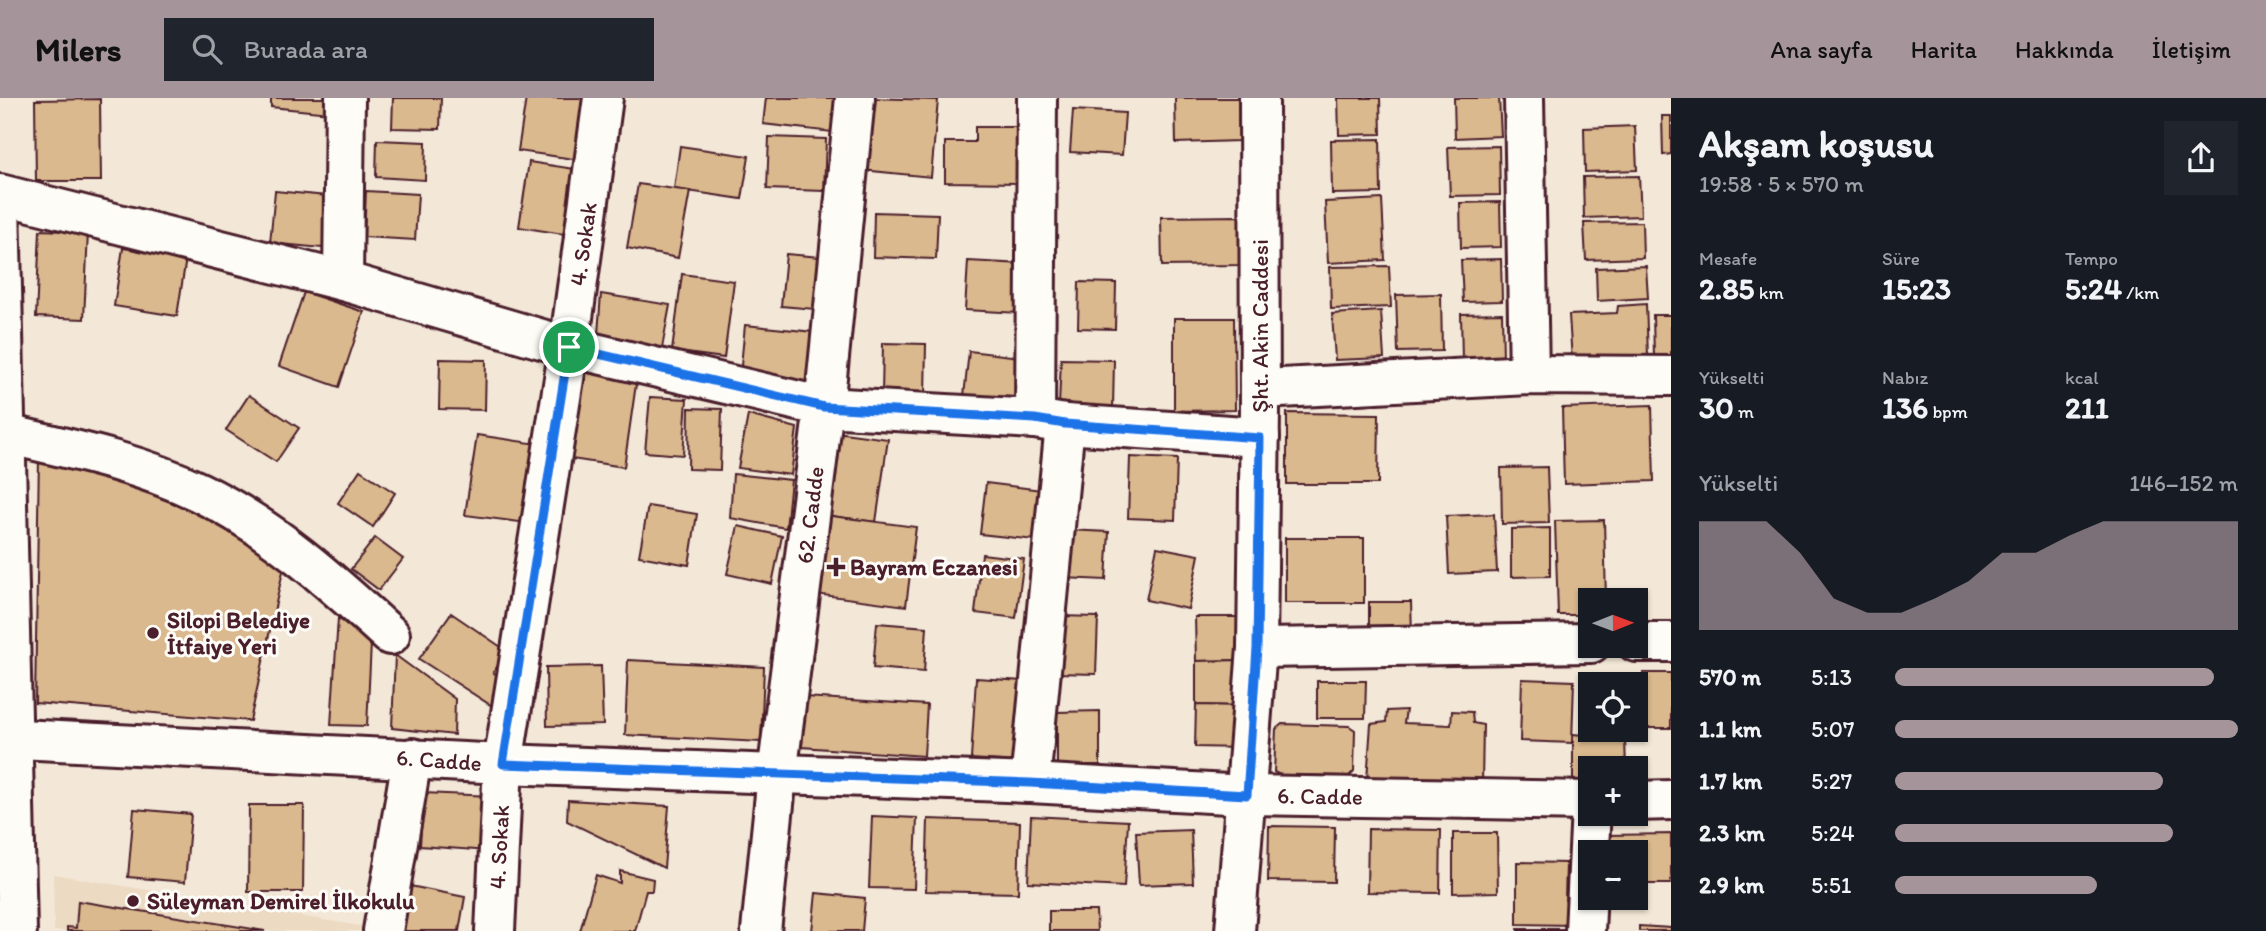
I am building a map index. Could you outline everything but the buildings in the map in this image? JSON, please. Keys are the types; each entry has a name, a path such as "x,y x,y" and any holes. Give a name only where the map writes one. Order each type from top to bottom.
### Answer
{"street":[{"path":"343,281 345,98"},
{"name":"4. Sokak","path":"495,931 503,764 569,347 603,98"},
{"name":"62. Cadde","path":"761,931 777,775 824,407 855,98"},
{"path":"1030,783 1050,421 1037,98"},
{"name":"Şht. Akin Caddesi","path":"1235,931 1257,648 1261,389 1259,98"},
{"path":"1524,98 1529,375"},
{"path":"0,194 343,281 569,347 824,407 1260,438"},
{"path":"0,203 6,434 6,739 17,931"},
{"path":"1261,389 1529,375 1671,376"},
{"path":"6,434 97,455 199,492 271,534 390,635"},
{"path":"1648,642 1671,642"},
{"path":"1257,648 1578,643"},
{"name":"6. Cadde","path":"6,739 503,764 1030,783 1247,795 1578,801"},
{"path":"383,931 412,758"},
{"path":"1648,801 1671,800"},
{"path":"1585,931 1590,826"}],"shaded area":[{"name":"Süleyman Demirel İlkokulu","path":"53,874 372,928 371,931 54,931"}],"place":[{"name":"Bayram Eczanesi","path":"836,567"},
{"name":"Silopi Belediye İtfaiye Yeri","path":"153,633"},
{"name":"Süleyman Demirel İlkokulu","path":"133,901"}],"route":[{"path":"569,347 824,407 1035,419 1065,424 1260,438 1257,648 1247,795 1030,783 503,764 569,347"}]}
